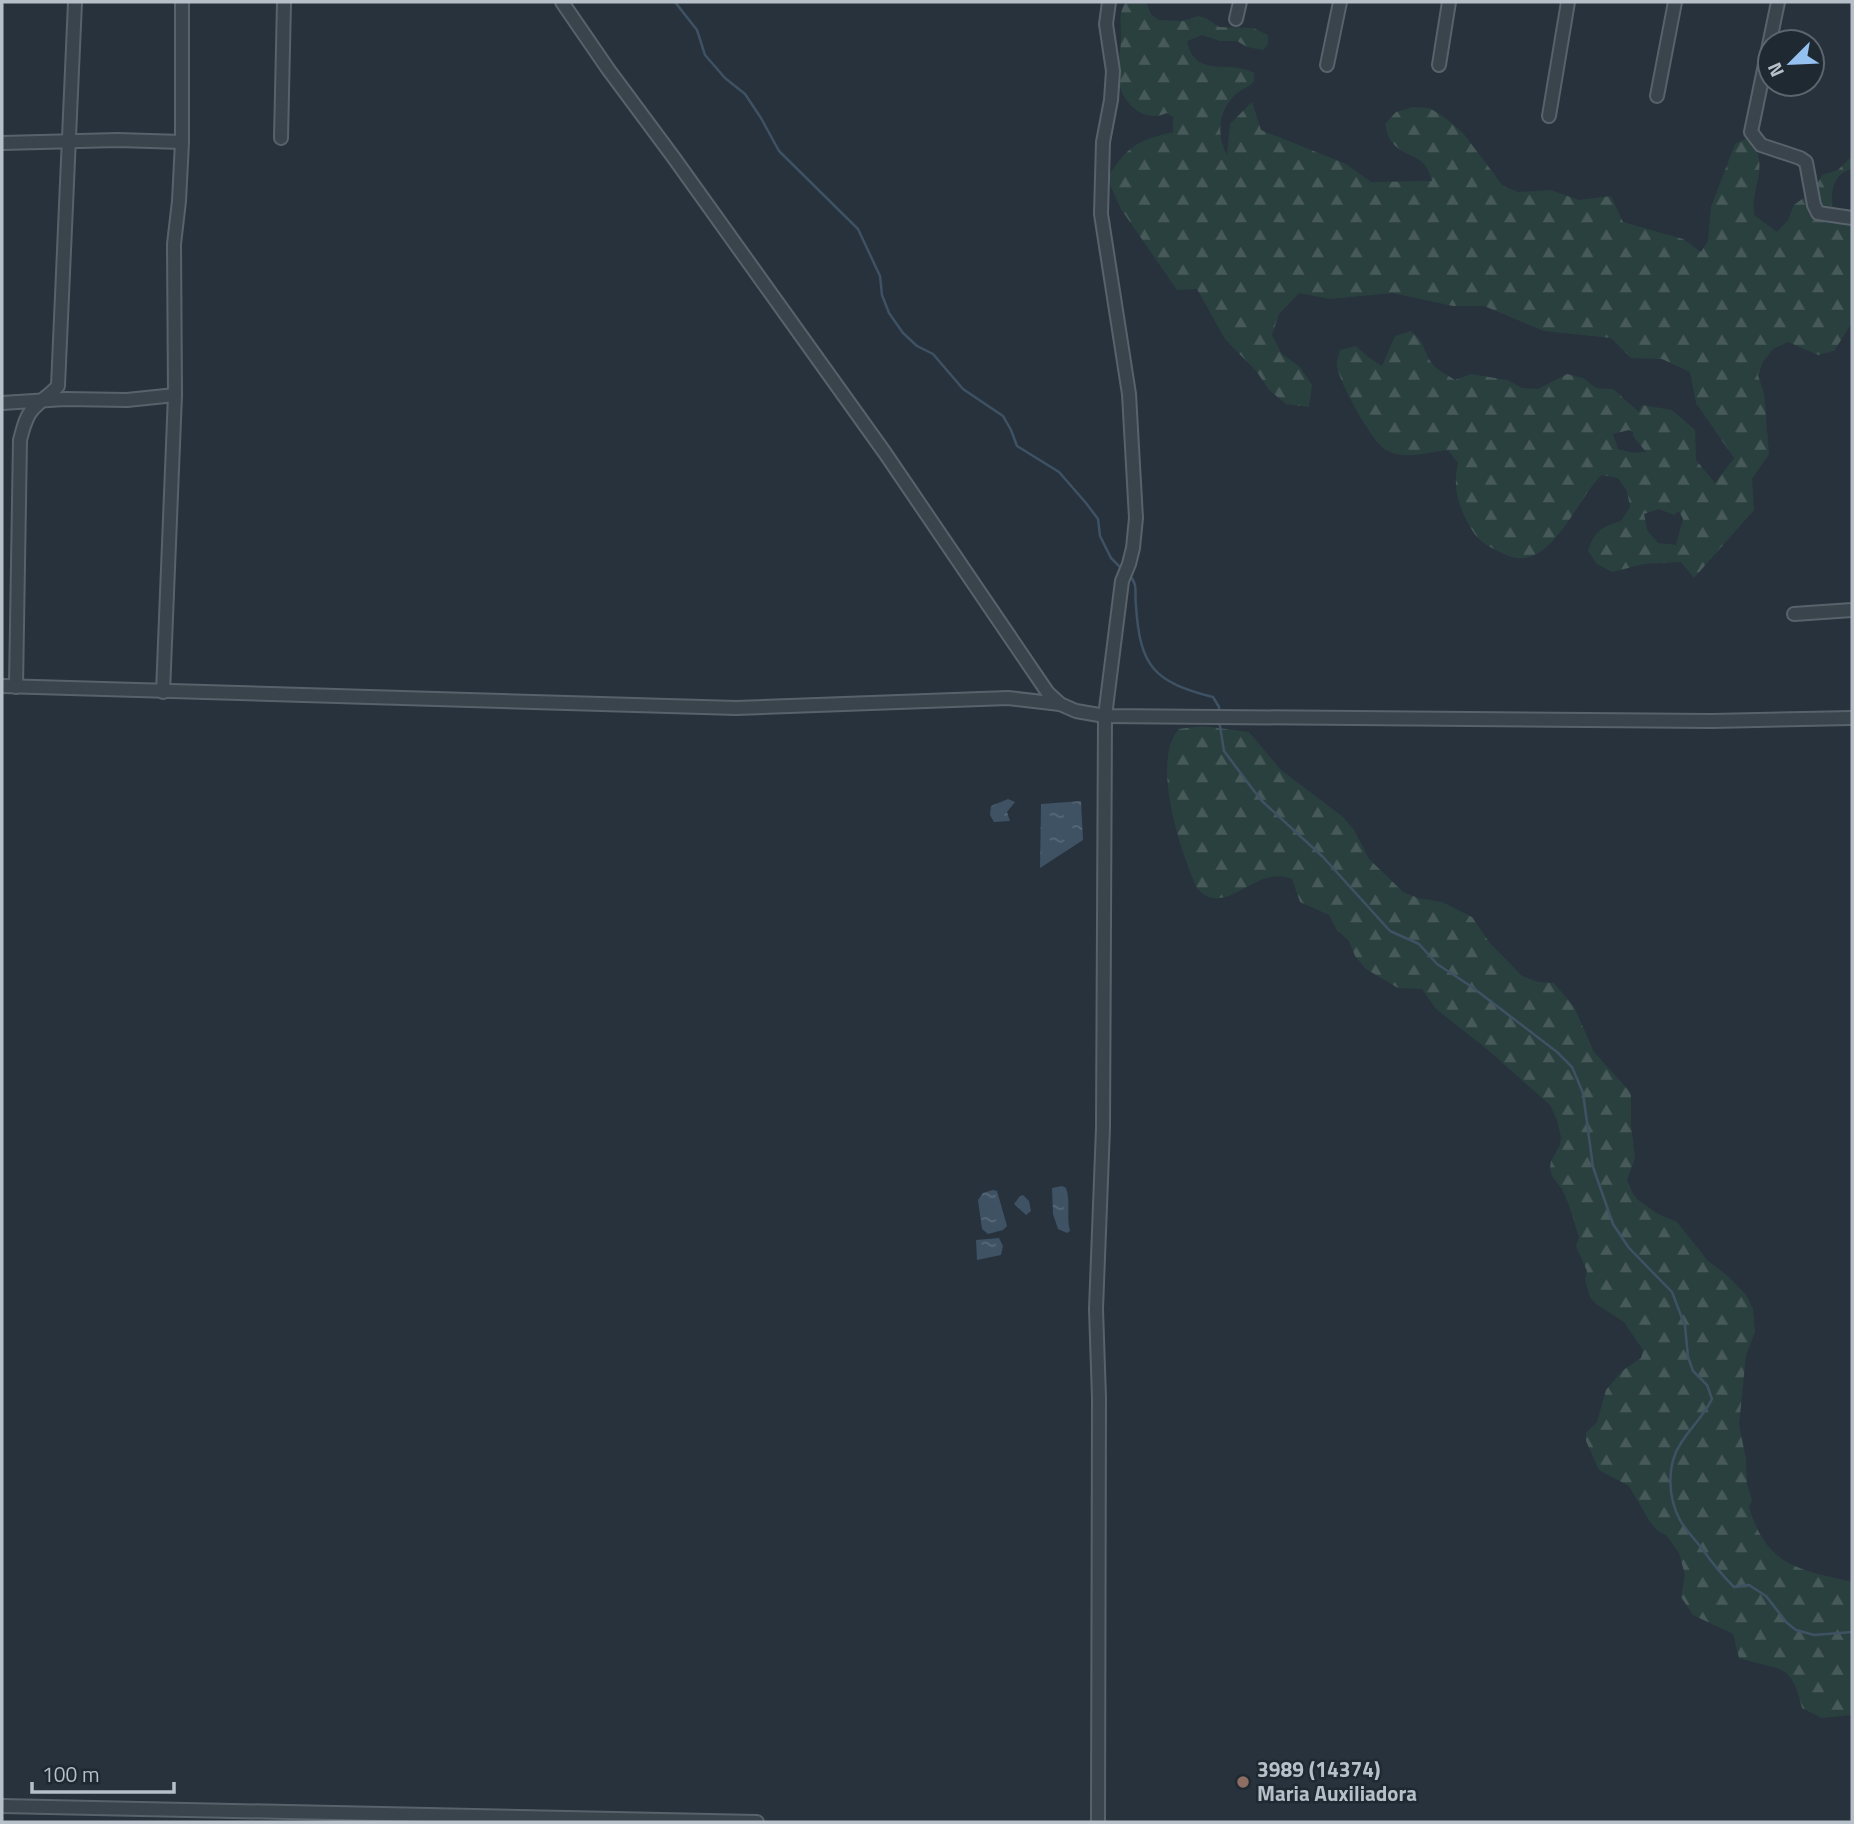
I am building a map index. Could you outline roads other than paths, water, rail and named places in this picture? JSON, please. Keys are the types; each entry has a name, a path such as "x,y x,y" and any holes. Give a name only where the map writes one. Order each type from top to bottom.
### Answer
{"street":[{"path":"16,687 20,440 32,410 58,386 75,2"},
{"path":"163,692 175,395 174,244 182,142 182,2"},
{"path":"281,138 284,2"},
{"path":"562,2 885,453 1048,693 1060,704"},
{"path":"1098,1822 1099,1398 1096,1309 1102,1128 1105,716 1122,580 1129,564 1136,518 1129,394 1101,214 1103,142 1113,71 1106,24 1109,2"},
{"path":"1236,19 1240,2"},
{"path":"1327,65 1340,2"},
{"path":"1438,65 1449,2"},
{"path":"1549,116 1568,2"},
{"path":"1657,96 1675,2"},
{"path":"1778,2 1751,131 1761,145 1807,162 1814,205 1818,213 1852,218"},
{"path":"2,143 182,142"},
{"path":"2,403 127,400 175,395"},
{"path":"1794,614 1852,610"},
{"path":"2,686 736,708 1008,698 1060,704 1076,711 1105,716 1219,719 1712,721 1852,718"},
{"path":"2,1806 757,1822"}],"water":[{"path":"1008,799 1015,802 1007,812 1010,821 994,822 990,815 991,806"},
{"path":"1081,801 1083,840 1040,868 1041,804"},
{"path":"1052,1188 1066,1188 1068,1199 1070,1231 1067,1233 1058,1229 1053,1214"},
{"path":"997,1191 1007,1226 1003,1230 988,1234 982,1229 978,1200 983,1193"},
{"path":"1023,1195 1029,1201 1031,1211 1026,1215 1014,1204"},
{"path":"999,1238 1003,1246 1001,1255 977,1260 976,1240"}],"waterway":[{"path":"675,2 697,30 705,55 725,78 745,94 779,151 858,229 880,276 882,295 889,313 903,333 917,346 933,354 963,389 1003,416 1017,446 1059,472 1098,519 1100,536 1111,558 1121,568"},
{"path":"1129,575 1135,586 1141,644 1154,669 1177,685 1213,697 1219,707 1219,714"},
{"path":"1219,720 1224,751 1262,801 1323,857 1390,931 1419,944 1437,964 1472,987 1557,1052 1572,1067 1583,1093 1593,1167 1613,1224 1629,1248 1672,1292 1685,1326 1688,1357 1693,1371 1707,1385 1712,1399 1681,1443 1673,1461 1671,1492 1680,1520 1734,1587 1749,1585 1766,1596 1787,1623 1796,1630 1814,1635 1852,1632"}],"place":[{"name":"3989 (14374) Maria Auxiliadora","path":"1243,1782"}]}
